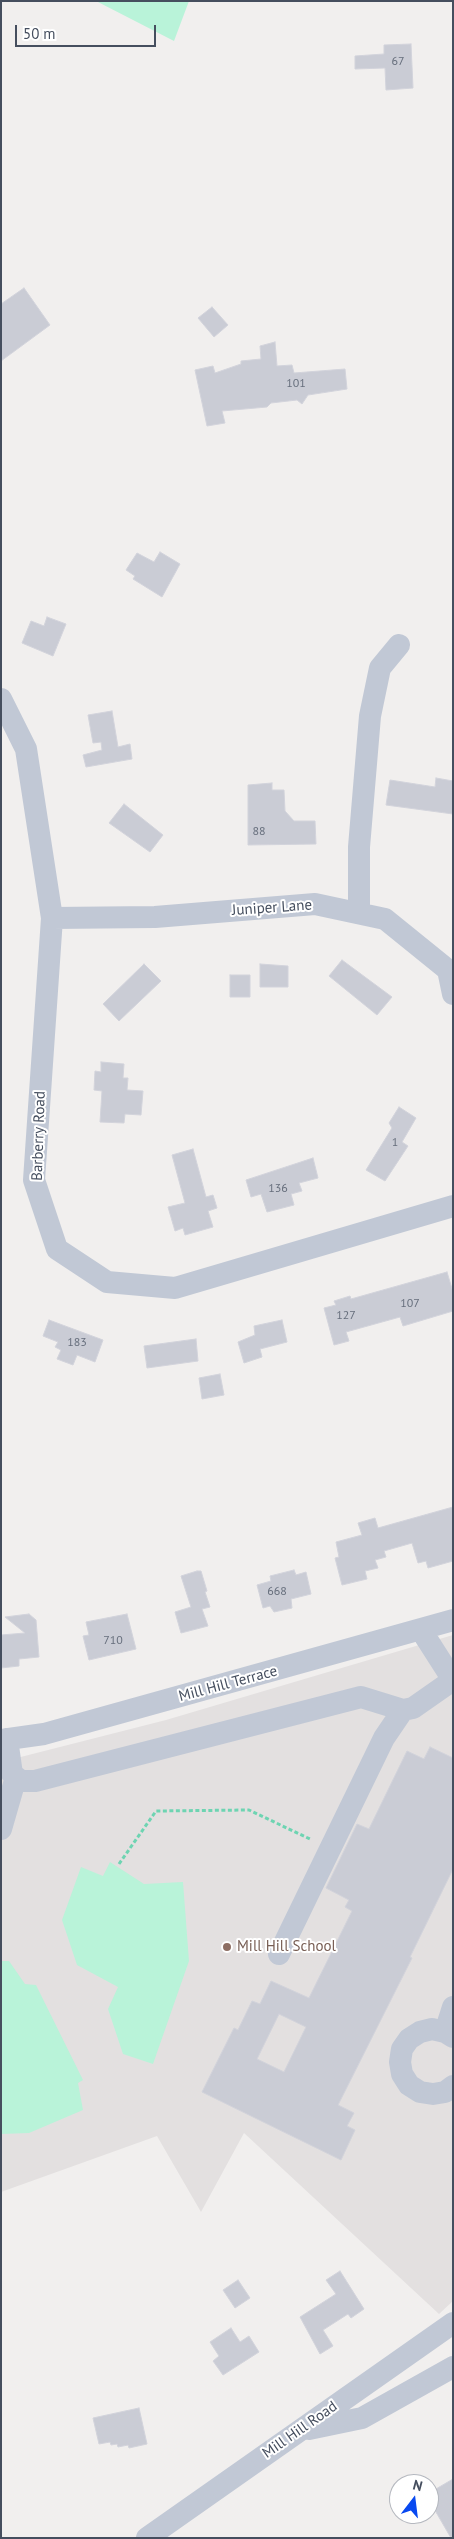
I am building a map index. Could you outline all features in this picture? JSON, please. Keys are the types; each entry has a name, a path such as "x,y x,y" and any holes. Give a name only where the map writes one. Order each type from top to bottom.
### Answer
{"street":[{"path":"359,913 359,847 370,716 380,668 400,645"},
{"name":"Barberry Road","path":"1,699 26,749 52,918 34,1180 56,1248 107,1282 175,1288 453,1206"},
{"name":"Juniper Lane","path":"52,918 155,917 315,904 385,919 448,970 453,994"},
{"name":"Mill Hill Terrace","path":"4,1740 44,1734 453,1620"},
{"path":"4,1740 12,1774 22,1781 35,1781 361,1697 403,1710 413,1708 453,1680 421,1630"},
{"path":"279,1954 384,1738 403,1710"},
{"path":"1,1829 5,1821 16,1777"},
{"path":"453,2007 449,2034 432,2029 420,2032 406,2044 400,2062 402,2074 409,2085 420,2092 433,2094 445,2092 453,2086"},
{"name":"Mill Hill Road","path":"147,2538 453,2323"},
{"path":"298,2432 362,2418 453,2367"}],"path":[{"path":"118,1864 156,1810 249,1810 330,1849"}],"shaded area":[{"name":"Mill Hill School","path":"453,1635 453,2301 439,2314 244,2133 201,2212 157,2136 1,2192 1,1762 166,1720"}],"green space":[{"path":"96,1 189,1 174,41"},
{"path":"110,1862 144,1884 183,1882 189,1961 153,2064 123,2054 108,2009 118,1987 77,1965 62,1920 81,1867 103,1876"},
{"path":"1,1961 9,1961 25,1984 36,1985 83,2080 78,2083 83,2110 29,2133 1,2134"}],"building":[{"path":"411,44 413,88 386,90 385,68 355,69 355,56 384,54 384,45"},
{"path":"24,288 50,325 1,361 1,304"},
{"path":"212,307 228,325 214,337 198,318"},
{"path":"275,342 277,366 292,365 294,373 345,369 347,389 308,395 302,404 297,400 271,403 267,407 222,411 225,423 207,426 195,370 213,366 215,373 241,364 241,361 261,359 260,346"},
{"path":"160,552 180,564 162,597 133,579 135,576 126,570 137,553 154,562"},
{"path":"47,617 66,624 53,656 22,643 31,621 44,626"},
{"path":"112,711 118,747 130,744 132,759 86,767 83,755 102,750 101,742 93,743 88,715"},
{"path":"436,778 453,781 453,814 386,805 390,780 435,787"},
{"path":"272,783 272,790 284,790 285,811 294,821 315,821 316,844 248,845 248,785"},
{"path":"124,804 163,835 150,852 109,823"},
{"path":"342,960 392,997 377,1015 329,976"},
{"path":"144,964 161,981 119,1021 103,1004"},
{"path":"260,964 288,966 288,987 260,987"},
{"path":"230,975 250,975 250,997 230,997"},
{"path":"101,1062 124,1064 123,1078 128,1078 127,1090 143,1091 141,1115 125,1114 124,1123 100,1122 102,1091 94,1090 95,1071 101,1072"},
{"path":"399,1107 416,1118 402,1142 408,1146 385,1181 366,1170 392,1128 389,1123"},
{"path":"193,1149 206,1197 213,1195 217,1208 208,1211 213,1227 185,1235 183,1228 175,1231 168,1207 185,1203 172,1155"},
{"path":"313,1158 318,1178 299,1183 302,1191 291,1194 294,1205 267,1212 261,1194 251,1197 246,1180"},
{"path":"447,1272 453,1292 453,1311 403,1326 400,1317 346,1332 349,1341 334,1345 324,1308 336,1305 334,1301 350,1296 351,1299"},
{"path":"49,1320 103,1340 95,1362 77,1355 73,1365 57,1359 61,1350 55,1347 58,1342 43,1336"},
{"path":"282,1320 287,1342 260,1349 262,1357 244,1363 238,1342 255,1335 254,1326"},
{"path":"196,1339 198,1361 147,1368 144,1346"},
{"path":"220,1374 224,1395 202,1399 199,1378"},
{"path":"453,1507 453,1561 428,1568 426,1561 418,1563 412,1543 384,1551 386,1557 375,1560 378,1568 365,1571 367,1579 342,1585 335,1558 339,1557 336,1542 362,1535 358,1523 375,1518 378,1528"},
{"path":"294,1570 296,1575 306,1572 311,1594 291,1599 292,1608 274,1612 270,1606 263,1608 257,1585 271,1581 270,1576"},
{"path":"201,1571 207,1591 205,1592 210,1607 202,1609 208,1626 181,1633 175,1612 191,1607 181,1576"},
{"path":"29,1614 36,1620 39,1657 19,1659 19,1666 1,1668 1,1635 25,1633 5,1617"},
{"path":"127,1614 136,1649 89,1660 83,1636 89,1635 86,1622"},
{"path":"430,1747 453,1758 453,1869 410,1957 412,1958 338,2105 354,2113 347,2126 355,2130 341,2160 202,2092 234,2028 238,2030 252,2001 260,2004 271,1981 309,1998 352,1911 345,1907 349,1900 326,1888 357,1824 369,1829 407,1751 424,1759","holes":["279,2014 306,2027 284,2072 257,2059"]},
{"path":"340,2271 364,2309 351,2318 348,2314 323,2330 333,2346 320,2354 300,2317 336,2294 326,2280"},
{"path":"238,2280 250,2298 235,2308 223,2290"},
{"path":"231,2328 240,2342 249,2336 259,2352 223,2375 213,2361 219,2356 210,2342"},
{"path":"139,2408 147,2444 129,2448 128,2445 118,2447 117,2444 111,2445 110,2442 99,2444 93,2418"},
{"path":"453,2479 453,2538 451,2538 439,2517 439,2487"}],"place":[{"name":"Mill Hill School","path":"227,1947"}]}
